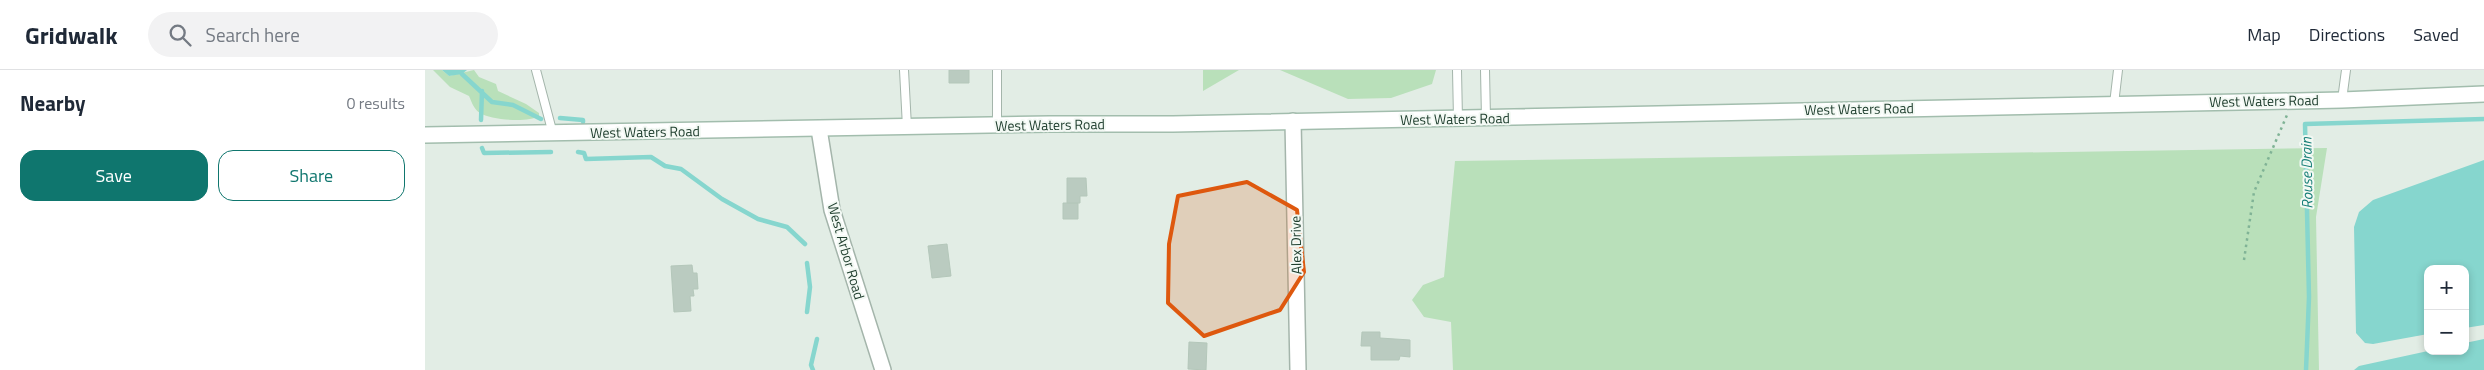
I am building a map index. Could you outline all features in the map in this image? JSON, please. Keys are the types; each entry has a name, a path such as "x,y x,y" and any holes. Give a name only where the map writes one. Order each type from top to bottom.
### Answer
{"street":[{"name":"West Waters Road","path":"425,135 1458,119 2342,100 2484,94"},
{"name":"Alex Drive","path":"1293,121 1298,370"},
{"name":"West Arbor Road","path":"819,129 832,210 883,370"}],"lane":[{"path":"536,70 553,134"},
{"path":"904,70 907,127"},
{"path":"997,70 997,125"},
{"path":"1457,70 1458,119"},
{"path":"1485,70 1485,118"},
{"path":"2114,104 2118,70"},
{"path":"2342,100 2345,70"}],"path":[{"path":"2244,260 2255,192 2285,123 2289,101"}],"highlighted area":[{"path":"1247,182 1297,210 1304,272 1280,310 1204,336 1168,303 1169,244 1178,196"}],"green space":[{"path":"433,70 442,70 449,76 474,70 479,77 496,84 498,91 526,104 539,113 539,116 518,120 501,119 480,113 473,106 469,96 450,87"},
{"path":"1203,70 1239,70 1203,91"},
{"path":"1280,70 1436,70 1432,84 1391,98 1348,99"},
{"path":"2327,148 2316,217 2319,370 1453,370 1451,322 1424,317 1412,300 1423,285 1444,277 1455,161"}],"water":[{"path":"442,70 467,70 462,74 449,76"},
{"path":"2484,160 2484,325 2469,327 2469,265 2424,265 2424,335 2373,344 2365,343 2356,333 2354,227 2359,212 2373,200"},
{"path":"2484,339 2484,370 2354,370 2359,366 2424,352 2424,355 2469,355 2469,342"}],"building":[{"path":"949,70 969,70 969,83 949,83"},
{"path":"1067,178 1086,178 1087,196 1080,196 1080,203 1067,203"},
{"path":"1063,203 1078,203 1078,219 1063,219"},
{"path":"947,244 951,276 932,278 928,246"},
{"path":"692,265 693,273 697,273 698,289 693,289 694,296 690,296 691,311 674,312 671,266"},
{"path":"1362,332 1380,332 1380,338 1410,340 1410,357 1400,356 1399,360 1371,360 1371,346 1361,346"},
{"path":"1189,342 1207,343 1206,370 1188,369"}],"waterway":[{"path":"462,74 492,102 513,105 541,119"},
{"path":"481,120 482,91"},
{"path":"560,118 583,120 583,122"},
{"name":"Rouse Drain","path":"2306,370 2309,297 2305,124 2484,119"},
{"path":"482,148 484,153 551,152"},
{"path":"578,152 584,153 586,159 651,157 665,166 681,169 722,199 758,219 787,227 805,244"},
{"path":"807,263 810,287 807,312"},
{"path":"813,370 811,365 817,339"}]}
